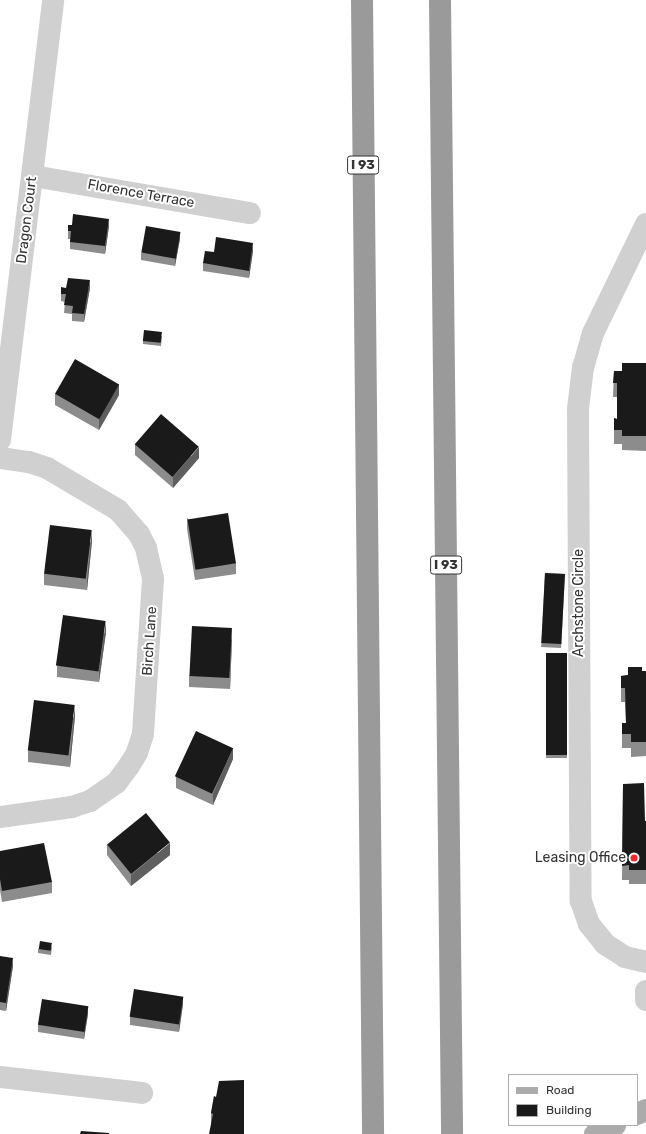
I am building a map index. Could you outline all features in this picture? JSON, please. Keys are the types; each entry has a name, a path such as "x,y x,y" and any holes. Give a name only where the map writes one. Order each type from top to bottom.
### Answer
{"highway":[{"name":"I 93","path":"362,0 373,1134"},
{"name":"I 93","path":"440,0 452,1128"}],"main road":[{"path":"595,1134 613,1126"}],"street":[{"name":"Dragon Court","path":"0,440 53,0"},
{"name":"Florence Terrace","path":"33,176 250,213"},
{"name":"Archstone Circle","path":"646,224 593,333 583,367 578,409 581,901 589,924 604,944 625,957 646,962"},
{"name":"Birch Lane","path":"0,458 29,462 47,468 118,510 139,534 146,548 153,579 143,734 137,753 129,766 116,783 90,801 72,807 0,817"},
{"path":"646,991 646,1000"},
{"path":"0,1077 142,1094"}],"building":[{"path":"73,214 109,219 105,246 70,242 71,231 68,231 68,225 72,225"},
{"path":"146,226 180,232 176,259 141,253"},
{"path":"216,237 253,243 249,271 203,263 205,251 214,252"},
{"path":"68,278 90,280 84,314 72,313 73,306 64,305 66,294 61,294 61,287 66,288"},
{"path":"144,330 162,332 161,343 143,341"},
{"path":"75,359 119,384 99,419 55,394"},
{"path":"622,363 646,363 646,436 622,436 622,430 614,430 614,418 617,419 617,383 613,383 614,371 622,371"},
{"path":"161,414 199,447 172,477 135,444"},
{"path":"228,513 236,563 195,570 188,519"},
{"path":"50,525 92,530 86,579 44,574"},
{"path":"545,573 565,574 561,644 541,643"},
{"path":"63,615 106,621 98,671 56,666"},
{"path":"192,626 232,628 229,678 189,676"},
{"path":"546,653 567,653 567,755 546,755"},
{"path":"628,667 642,667 642,671 646,671 646,742 631,742 631,734 622,734 622,723 626,723 625,688 621,688 621,676 628,675"},
{"path":"34,700 75,705 68,756 28,751"},
{"path":"196,731 233,748 212,794 175,776"},
{"name":"Leasing Office","path":"644,783 646,870 629,870 629,865 622,866 623,784"},
{"path":"146,813 170,843 131,874 107,844"},
{"path":"44,843 52,882 2,891 0,879 0,851"},
{"path":"40,941 52,943 51,951 39,949"},
{"path":"0,956 13,958 6,1003 0,1002"},
{"path":"134,989 183,997 179,1024 130,1017"},
{"path":"42,999 88,1006 84,1032 38,1025"},
{"path":"244,1080 244,1134 209,1134 213,1114 211,1113 214,1096 216,1097 219,1081"},
{"path":"81,1131 109,1133 109,1134 80,1134"}],"place":[{"name":"Leasing Office","path":"634,858"}]}
